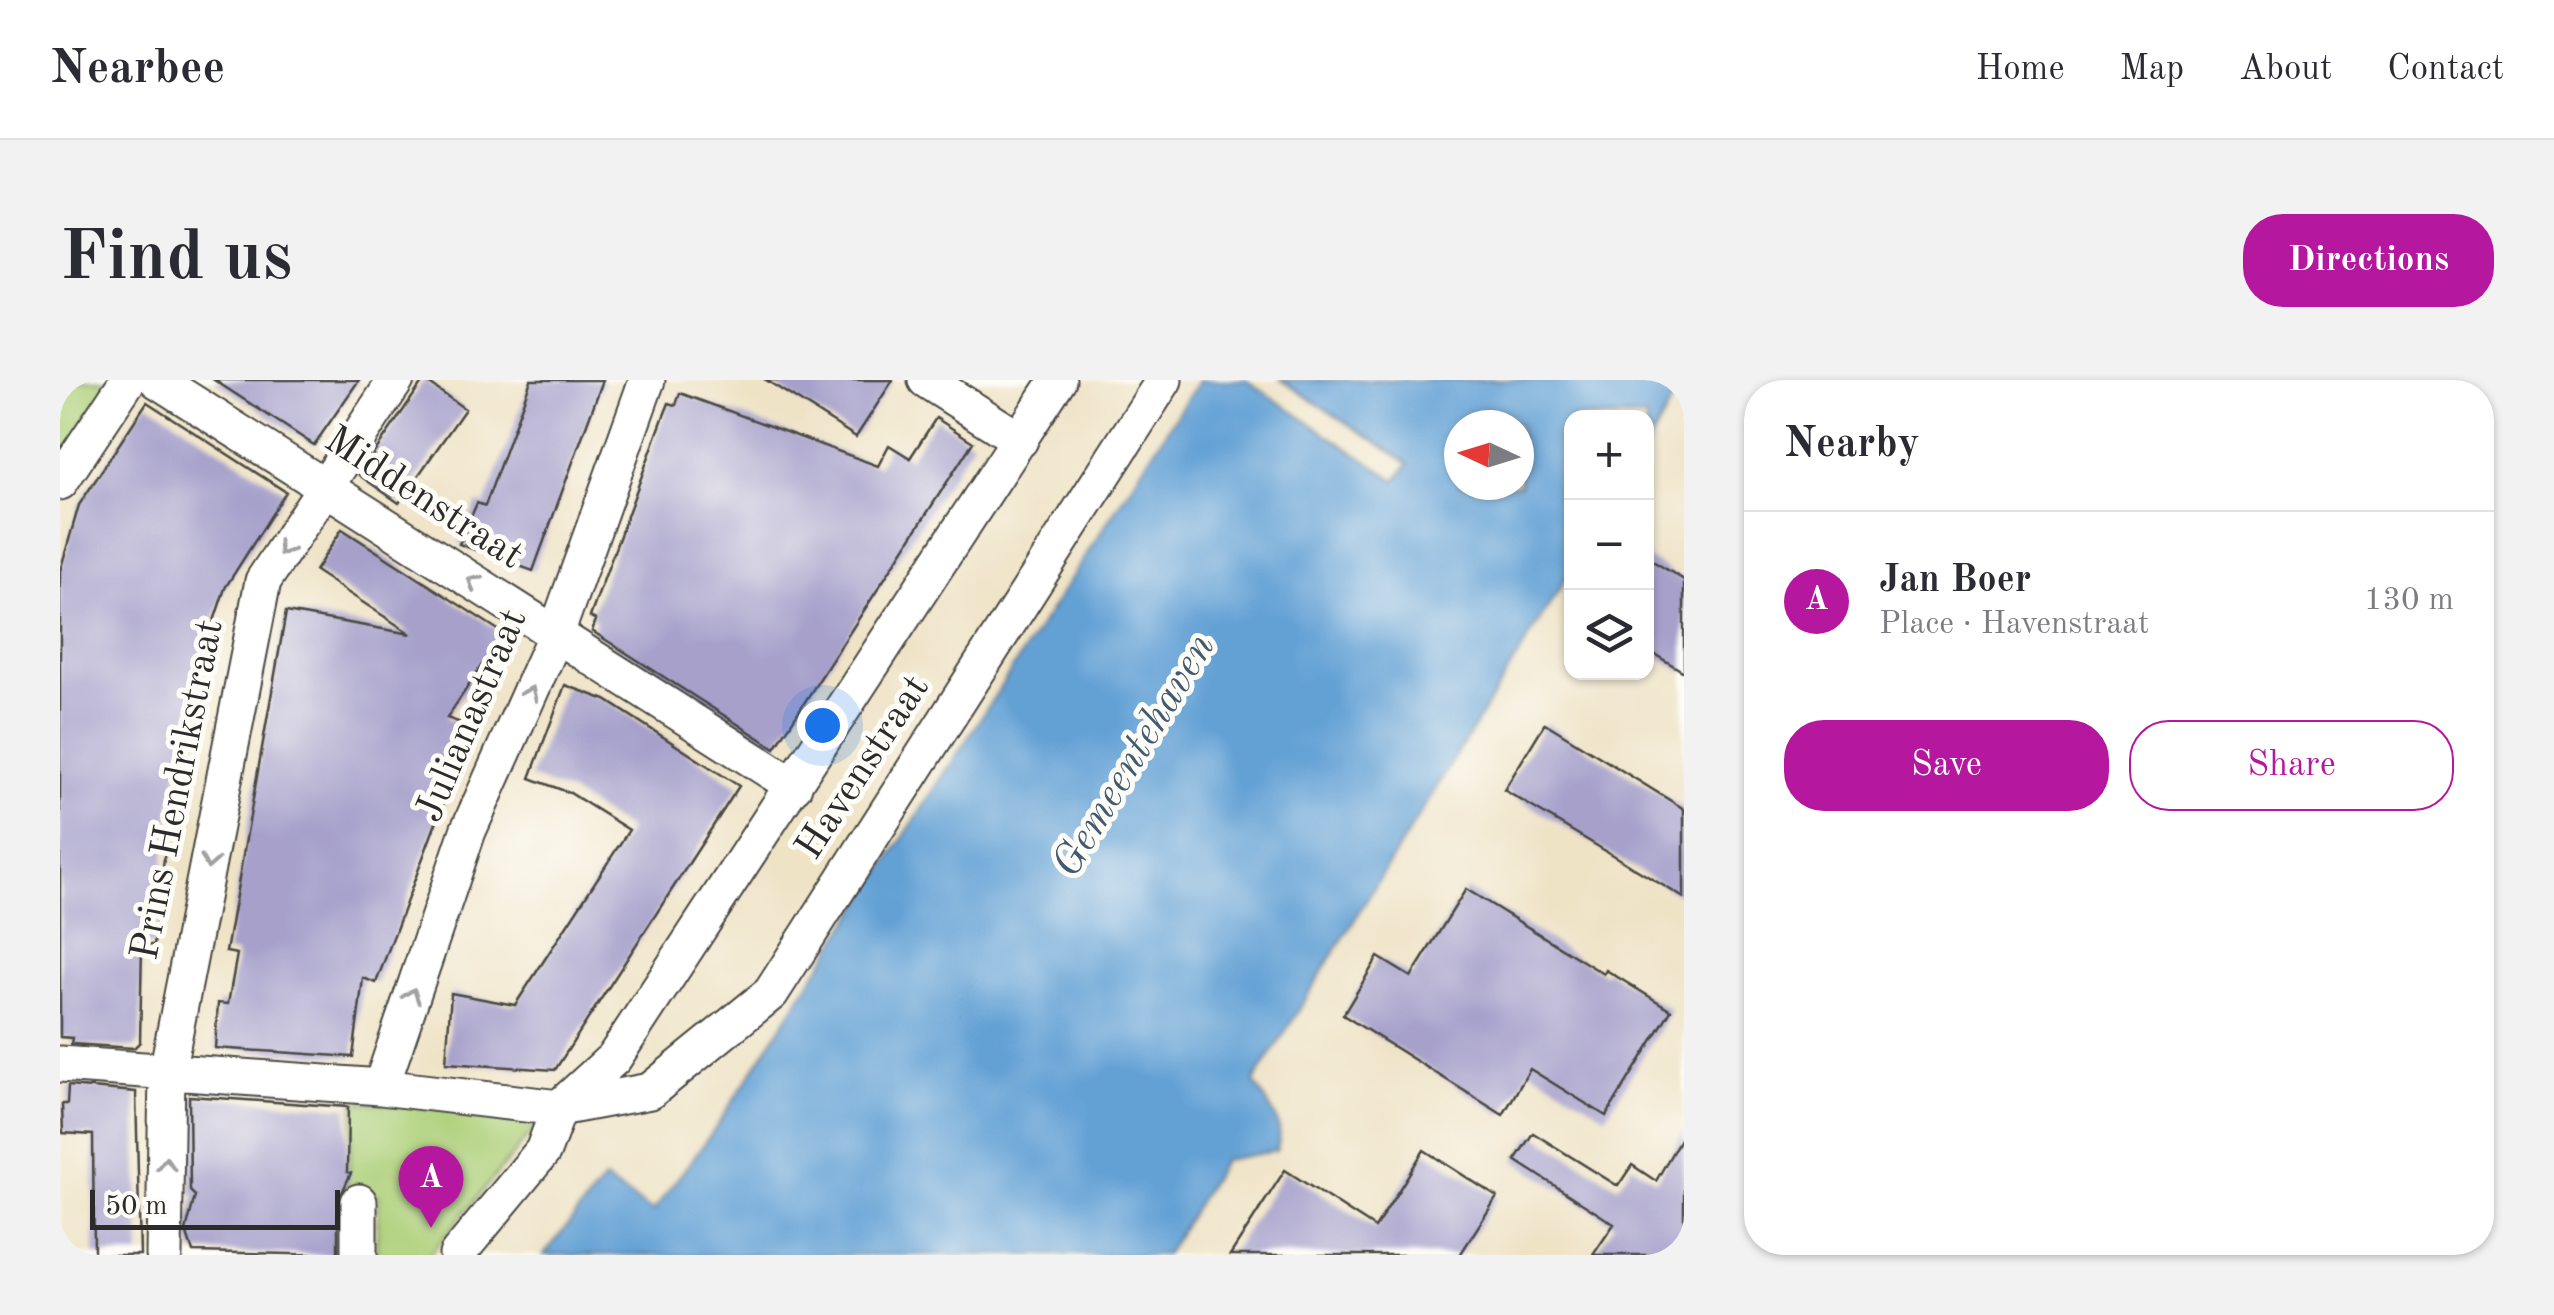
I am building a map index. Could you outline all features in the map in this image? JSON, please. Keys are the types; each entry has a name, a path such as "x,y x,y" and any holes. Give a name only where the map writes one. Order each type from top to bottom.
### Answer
{"street":[{"path":"60,482 128,380"},
{"name":"Middenstraat","path":"157,380 794,786"},
{"name":"Prins Hendrikstraat","path":"164,1255 167,1072 264,580 396,380"},
{"name":"Julianastraat","path":"381,1087 468,831 556,634 647,380"},
{"path":"926,380 1020,440"},
{"name":"Havenstraat","path":"457,1255 543,1151 559,1108 614,1058 1058,380"},
{"name":"Havenstraat","path":"559,1108 650,1090 771,993 1164,380"},
{"path":"60,1064 381,1087 559,1108"},
{"path":"359,1202 359,1255"}],"green space":[{"path":"60,380 131,380 60,481"},
{"path":"355,1102 531,1113 536,1127 429,1255 376,1255 379,1196 347,1191"}],"water":[{"name":"Gemeentehaven","path":"1199,380 1246,380 1395,480 1409,464 1281,380 1684,380 1654,434 1654,410 1564,410 1564,581 1254,1082 1278,1123 1276,1151 1224,1160 1165,1255 544,1255 604,1180 653,1211 715,1129"}],"building":[{"path":"214,380 359,380 314,445"},
{"path":"424,380 465,409 399,503 359,475"},
{"path":"531,380 603,380 533,571 459,544 477,503 485,506"},
{"path":"766,380 893,380 856,437"},
{"path":"680,393 878,466 889,445 910,458 936,418 973,442 775,748 592,631 596,620 590,617 663,418 669,403 676,405"},
{"path":"147,402 286,492 225,588 199,666 169,815 154,945 142,945 140,1042 134,1048 71,1044 72,1038 60,1037 60,571 79,505"},
{"path":"342,529 503,633 447,718 472,727 376,983 363,978 353,1057 215,1048 218,1003 228,1004 237,954 226,952 286,612 411,634 315,571"},
{"path":"1654,562 1684,580 1684,672 1654,654"},
{"path":"565,685 606,700 739,786 555,1070 446,1063 451,993 515,1005 629,830 570,793 530,778"},
{"path":"1545,723 1684,809 1684,898 1504,790"},
{"path":"1466,889 1604,974 1606,970 1671,1010 1606,1116 1530,1069 1503,1115 1343,1015 1378,957 1411,977"},
{"path":"68,1086 136,1092 140,1255 94,1255 93,1135 63,1133 62,1104 67,1104"},
{"path":"189,1096 348,1107 347,1172 351,1173 338,1201 338,1255 193,1252 186,1231 195,1196 190,1191"},
{"path":"1684,1132 1684,1255 1593,1255 1614,1224 1515,1160 1533,1133 1618,1186 1632,1165 1656,1181"},
{"path":"1424,1150 1497,1197 1460,1255 1230,1255 1285,1170 1375,1228"}],"place":[{"name":"Jan Boer","path":"431,1228"}]}
